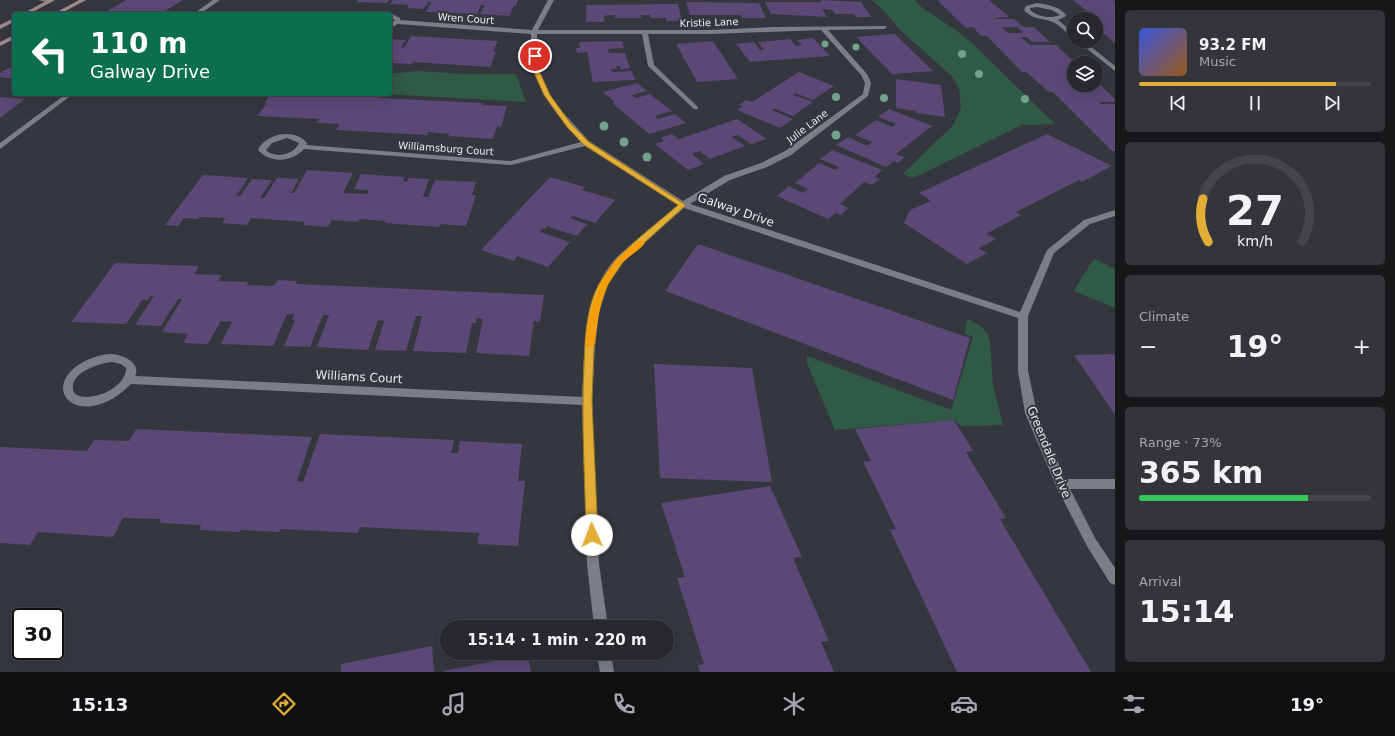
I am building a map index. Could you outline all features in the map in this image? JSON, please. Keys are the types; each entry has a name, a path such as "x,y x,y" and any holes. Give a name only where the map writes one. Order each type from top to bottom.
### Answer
{"main road":[{"path":"60,12 83,0"},
{"path":"29,12 51,1"},
{"path":"0,27 12,21"},
{"path":"0,44 12,38"}],"street":[{"path":"41,0 51,1"},
{"path":"199,12 217,0"},
{"name":"Galway Drive","path":"551,0 534,32 535,68 547,95 569,126 586,143 683,205 1023,316"},
{"path":"1053,19 1059,19 1063,15 1057,9 1044,6 1032,6 1027,10 1032,15 1053,19 1067,30"},
{"path":"392,16 396,17 397,22 392,25"},
{"name":"Wren Court","path":"397,22 534,32"},
{"name":"Kristie Lane","path":"534,32 645,33 884,27"},
{"name":"Julie Lane","path":"600,620 593,564 587,401 590,347 594,312 603,285 620,260 683,205 727,178 788,153 866,95 868,83 864,74 823,28"},
{"path":"645,33 652,66 696,108"},
{"path":"1089,48 1115,69"},
{"path":"0,147 67,96"},
{"path":"288,136 300,140 302,147 292,154 284,157 270,156 264,154 262,150 267,142 273,139 288,136"},
{"name":"Williamsburg Court","path":"302,147 510,163 586,143"},
{"name":"Greendale Drive","path":"1115,213 1087,222 1050,252 1023,316 1023,371 1031,413 1061,484 1091,542 1115,579"},
{"path":"100,359 122,359 129,364 131,371 129,380 122,388 111,396 99,401 76,401 69,396 67,388 70,379 78,371 88,364 100,359"},
{"name":"Williams Court","path":"129,380 587,401"},
{"path":"1061,484 1115,484"},
{"path":"605,660 607,672"}],"green space":[{"path":"872,0 915,0 920,6 957,31 973,44 1055,124 1022,125 913,178 903,174 952,127 961,108 959,89 953,77 901,31 884,11"},
{"path":"417,71 465,74 516,74 526,102 392,94 392,74"},
{"path":"1094,259 1115,269 1115,308 1074,291"},
{"path":"968,319 982,327 990,341 993,385 1003,425 960,426 955,420 835,430 807,363 807,356 951,410 973,337 964,333"}],"building":[{"path":"126,0 183,0 164,12 105,12"},
{"path":"358,0 389,0 387,3 357,2"},
{"path":"393,0 518,0 516,6 513,6 510,16 480,14 485,5 481,5 477,14 426,12 431,2 428,2 424,9 407,8 409,5 390,4"},
{"path":"820,0 861,2 871,17 856,17 854,14 835,14 832,10 822,9 827,17 771,14 765,2 822,2"},
{"path":"937,0 989,0 1009,17 994,18 1014,19 1023,27 1034,27 1050,42 1032,42 1027,37 1021,37 1030,45 1056,45 1068,56 1067,92 1103,92 1103,88 1115,99 1115,102 1100,102 1101,104 1115,104 1115,151 1112,151 1053,92 1049,92 1026,72 1022,72 987,36 981,36 973,27 966,28","holes":["1002,27 1017,27 1023,33 1008,33"]},
{"path":"1073,0 1115,1 1115,43 1103,33 1103,12 1088,12"},
{"path":"686,2 759,3 766,18 742,18 741,15 690,15"},
{"path":"678,4 682,21 666,21 666,18 650,18 650,15 641,15 641,18 615,18 615,15 609,15 604,16 604,22 586,22 586,5"},
{"path":"895,34 933,71 892,74 856,37"},
{"path":"411,36 498,41 493,51 496,52 490,67 413,62 412,64 392,63 392,39 406,40 401,47 404,48"},
{"path":"813,38 830,56 750,62 736,44 754,42 760,50 764,50 758,42 790,39 796,46 802,45 797,40"},
{"path":"622,41 624,48 608,49 609,52 607,53 625,53 630,68 621,69 620,66 616,66 617,69 611,69 612,72 632,71 635,80 593,82 587,52 577,53 576,48 580,48 579,42"},
{"path":"713,41 738,79 697,82 676,44"},
{"path":"12,66 12,79 0,77 0,73"},
{"path":"799,72 834,86 813,100 795,93 793,95 813,102 793,116 775,109 772,110 793,119 780,128 737,110 743,106 739,105 746,100 752,102"},
{"path":"896,79 941,85 945,117 916,113 916,111 896,108"},
{"path":"637,83 647,91 632,95 636,98 650,94 672,111 655,116 658,119 675,114 686,123 649,134 612,103 615,102 603,92"},
{"path":"269,96 379,96 378,98 483,103 482,105 507,106 501,127 497,126 493,139 448,136 450,134 428,132 427,135 336,130 340,124 317,123 319,119 257,116 267,103 264,103"},
{"path":"0,97 25,99 0,118"},
{"path":"889,109 932,126 896,154 905,157 898,163 894,161 886,167 836,145 848,137 867,146 872,142 855,135 876,120 893,127 896,124 878,117"},
{"path":"737,119 767,139 751,144 738,135 732,137 745,146 710,159 700,151 692,154 704,164 688,170 655,144 664,141 661,138 672,134 679,139"},
{"path":"1047,134 1112,166 1082,182 1079,180 1016,212 1021,215 986,234 996,239 979,248 987,253 967,264 904,223 910,210 931,201 919,193"},
{"path":"832,150 882,170 875,177 880,179 872,185 864,182 840,204 848,208 841,215 836,213 828,219 777,196 789,186 803,193 808,189 795,183 819,163 835,170 839,167 820,159"},
{"path":"307,170 353,173 343,193 367,194 369,190 354,189 361,174 405,177 403,181 407,182 408,178 429,179 423,197 428,197 435,180 476,182 472,195 476,195 466,226 440,224 439,227 385,223 386,221 360,219 358,222 332,220 328,227 303,225 305,222 251,218 247,225 222,223 225,218 199,217 198,219 184,218 178,226 165,225 203,175 248,178 236,196 240,196 252,179 272,180 260,198 264,198 277,178 299,179 291,193 294,193"},
{"path":"550,177 585,187 582,190 615,200 595,223 573,216 570,218 587,224 577,236 547,226 545,229 543,228 540,232 570,242 548,267 517,256 514,261 481,250"},
{"path":"698,244 970,338 953,400 665,291"},
{"path":"115,263 199,266 194,274 222,275 218,281 248,282 247,285 274,286 278,280 297,281 296,284 544,295 540,322 534,321 529,356 476,353 483,319 477,318 476,323 472,323 466,353 413,351 422,316 416,316 406,351 375,350 384,321 378,320 368,350 317,347 329,315 323,315 310,347 284,346 295,320 292,320 294,314 287,314 273,346 221,344 232,322 221,321 208,344 183,343 188,334 162,332 182,299 178,299 161,326 135,325 154,296 150,296 148,300 142,300 126,324 71,322"},
{"path":"1115,354 1115,415 1074,355"},
{"path":"654,364 752,368 772,482 660,478"},
{"path":"954,420 973,451 966,452 1006,518 1000,519 1091,672 957,672 890,530 896,529 863,462 871,461 855,429"},
{"path":"136,429 312,437 297,481 303,482 320,434 454,440 451,453 458,453 460,441 522,444 518,481 525,481 518,546 478,544 479,533 360,527 358,533 280,529 279,532 240,530 239,532 199,530 201,525 160,523 161,519 123,518 113,537 38,532 30,545 0,543 0,447 87,451 94,440 129,441"},
{"path":"770,486 802,557 793,558 829,641 821,642 834,672 700,672 698,665 704,664 677,578 685,577 661,503"},
{"path":"432,646 434,672 341,672 341,664"},
{"path":"498,660 529,660 531,672 445,672 444,671"}],"slow traffic":[{"path":"590,343 594,312 603,285 620,260 641,243"}],"route":[{"path":"535,56 535,68 542,86 556,109 569,126 586,143 683,205 646,239 620,260 603,285 594,312 590,347 587,401 592,535"}]}
